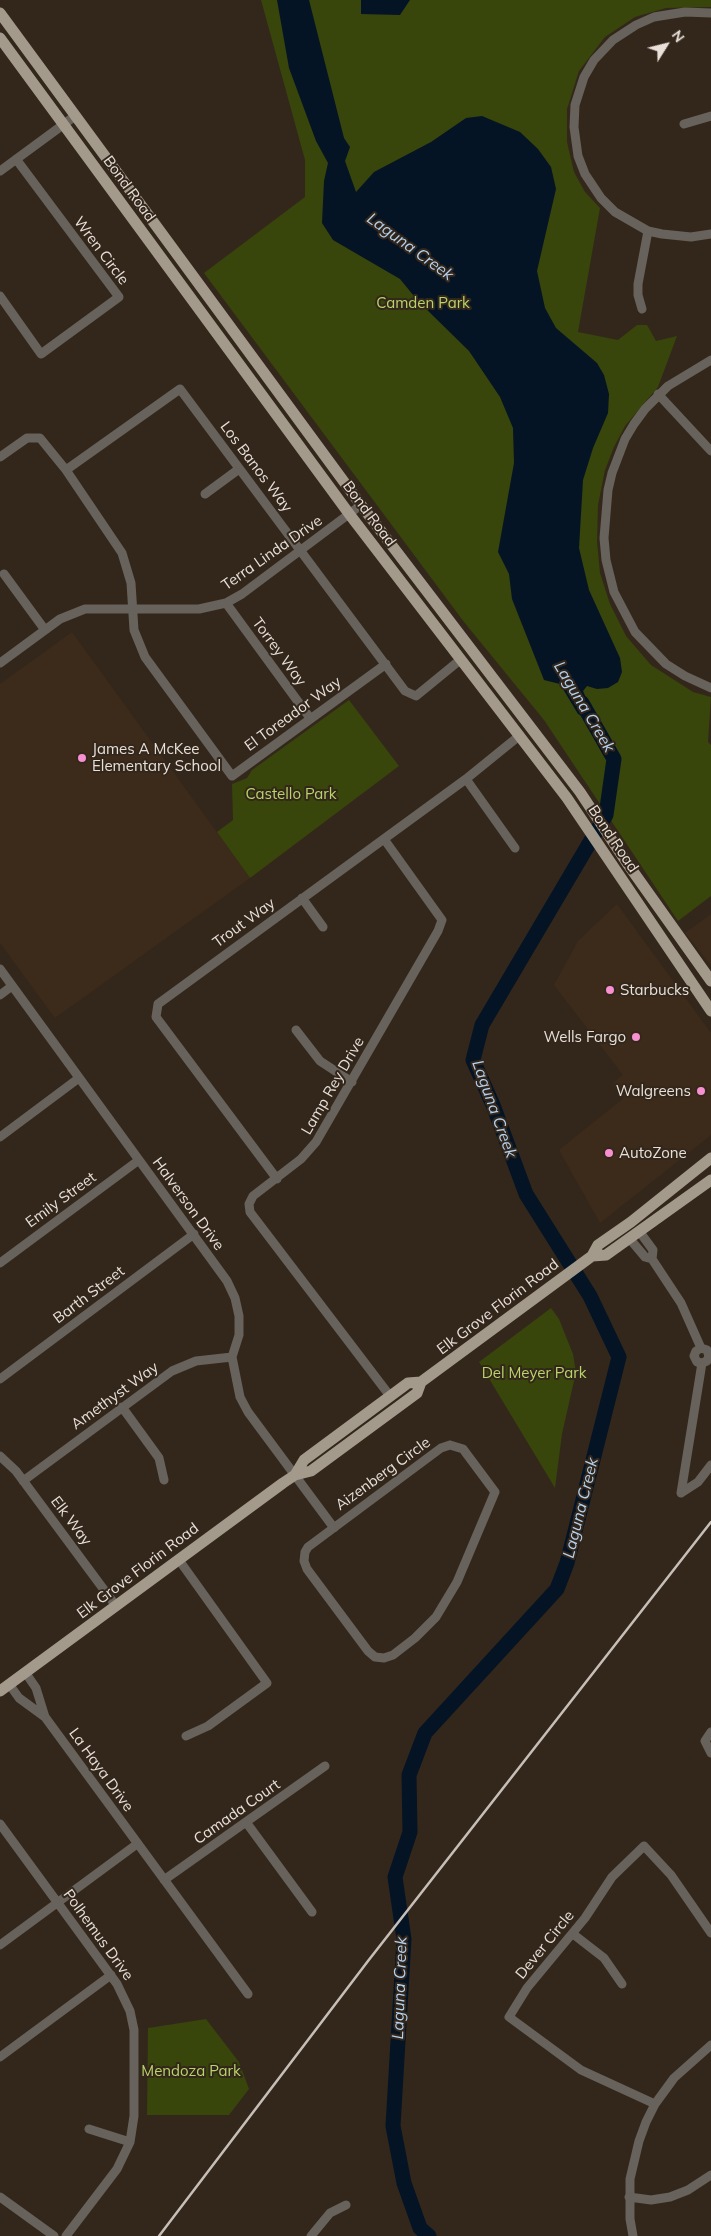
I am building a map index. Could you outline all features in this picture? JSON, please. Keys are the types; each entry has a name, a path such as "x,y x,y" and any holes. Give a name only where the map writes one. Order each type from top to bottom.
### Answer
{"main road":[{"name":"Bond Road","path":"0,13 361,506 580,792 711,981"},
{"name":"Bond Road","path":"0,38 350,515 567,798 711,1011"},
{"path":"613,867 637,888 667,929 676,931"},
{"name":"Elk Grove Florin Road","path":"5,1687 295,1475 311,1470 417,1393 422,1382 592,1256 598,1245 631,1222 711,1158"},
{"name":"Elk Grove Florin Road","path":"592,1256 606,1255 711,1180"},
{"path":"629,1238 626,1231 650,1214 654,1202"},
{"name":"Elk Grove Florin Road","path":"295,1475 304,1460 408,1382 422,1382"}],"street":[{"path":"711,13 673,13 644,20 628,29 599,53 584,77 574,115 574,137 585,174 608,205 623,218 648,231 681,236 711,234"},
{"path":"0,171 75,116"},
{"path":"684,124 711,116"},
{"name":"Wren Circle","path":"0,296 41,354 119,297 16,159"},
{"path":"642,309 638,295 638,284 648,231"},
{"path":"711,360 682,375 658,394 634,424 625,439 612,472 606,509 606,560 618,604 642,641 666,664 684,676 711,688"},
{"name":"Los Banos Way","path":"66,470 180,389 239,469 302,549 405,691 416,696 460,660"},
{"path":"658,394 711,451"},
{"name":"El Toreador Way","path":"0,457 27,438 40,438 66,470 122,553 131,583 131,610 134,630 144,657 232,776 386,664"},
{"path":"205,494 239,469"},
{"name":"Terra Linda Drive","path":"0,663 68,615 85,609 94,608 107,611 208,608 226,603 242,594 361,506"},
{"path":"4,574 45,630"},
{"name":"Torrey Way","path":"226,603 310,718"},
{"name":"Trout Way","path":"277,1179 156,1017 158,1004 466,779 519,736"},
{"path":"466,779 515,848"},
{"name":"Lamp Rey Drive","path":"384,839 442,920 438,931 316,1142 301,1159 253,1196 249,1204 250,1212 390,1396"},
{"path":"302,898 323,928"},
{"name":"Halverson Drive","path":"0,970 227,1281 235,1298 238,1316 238,1335 232,1357 237,1388 245,1406 295,1475"},
{"path":"0,995 12,986"},
{"path":"296,1030 320,1061 352,1082"},
{"path":"0,1137 79,1078"},
{"name":"Emily Street","path":"0,1263 139,1160"},
{"path":"638,1231 653,1250 652,1259 681,1303 701,1348 708,1353 681,1493 698,1482 711,1465"},
{"name":"Barth Street","path":"0,1378 194,1234"},
{"path":"629,1238 645,1257 652,1259"},
{"name":"Amethyst Way","path":"23,1480 180,1367 205,1359 232,1357"},
{"path":"122,1407 159,1458 164,1480"},
{"name":"Aizenberg Circle","path":"450,1445 463,1448 495,1492 448,1600 430,1624 415,1638 393,1655 384,1658 375,1657 368,1651 305,1565 304,1556 308,1547 334,1528 442,1448 450,1445"},
{"name":"Elk Way","path":"0,1456 23,1480 116,1606"},
{"name":"Aizenberg Circle","path":"295,1475 334,1528"},
{"path":"179,1560 267,1683 208,1726 186,1736"},
{"name":"La Haya Drive","path":"25,1672 36,1688 45,1717 248,1994"},
{"path":"5,1687 45,1717"},
{"path":"711,1732 705,1741 711,1753"},
{"name":"Camada Court","path":"164,1880 325,1766"},
{"path":"246,1822 312,1912"},
{"name":"Polhemus Drive","path":"1,1827 111,1975 126,2001 134,2030 134,2116 130,2142 117,2169 66,2236"},
{"path":"0,1945 137,1844"},
{"name":"Dever Circle","path":"655,2104 581,2070 509,2017 527,1988 573,1934 612,1877 644,1846 671,1874 711,1933"},
{"path":"573,1934 590,1945 604,1958 622,1984"},
{"path":"0,2057 111,1975"},
{"path":"632,2236 629,2197 633,2160 638,2141 655,2104 674,2078 711,2045"},
{"path":"89,2130 130,2142"},
{"path":"629,2197 651,2200 670,2198 688,2190 711,2174"},
{"path":"0,2197 54,2236"},
{"path":"311,2236 330,2213 346,2205"}],"shaded area":[{"name":"James A McKee Elementary School","path":"72,632 250,878 55,1018 0,943 0,684"},
{"path":"617,904 711,1033 711,1135 600,1223 559,1150 624,1098 613,1083 623,1075 554,985 578,941"},
{"path":"711,914 711,965 685,933"}],"green space":[{"name":"Camden Park","path":"261,0 711,0 711,7 666,8 635,17 605,37 579,71 567,109 567,142 574,172 585,192 600,208 578,332 618,340 637,325 647,325 656,341 677,336 658,387 625,426 605,470 598,505 597,541 600,573 610,604 626,636 651,665 693,692 711,697 708,742 711,745 711,896 678,921 544,720 464,622 204,273 305,197 305,160"},
{"name":"Castello Park","path":"349,700 399,766 250,878 217,832 233,820 232,784 247,778 252,770"},
{"name":"Del Meyer Park","path":"551,1308 559,1319 573,1354 576,1372 562,1434 555,1488 479,1362"},
{"name":"Mendoza Park","path":"206,2019 239,2062 249,2089 229,2115 147,2115 148,2028"}],"water":[{"path":"277,0 309,0 344,138 350,147 345,161 356,192 374,172 431,142 466,118 482,116 520,132 538,149 551,167 556,189 537,271 545,308 556,328 597,363 604,375 609,394 608,413 593,448 583,480 579,548 589,590 620,658 622,672 618,682 608,688 597,689 587,686 583,691 591,709 591,720 578,714 560,684 544,680 512,599 509,574 498,552 514,463 513,428 500,397 469,351 418,301 400,279 333,240 322,223 324,181 328,163 316,141 289,68"},
{"path":"361,0 410,0 400,15 361,14"}],"waterway":[{"name":"Laguna Creek","path":"429,2236 420,2228 404,2183 393,2126 404,1939 395,1877 410,1832 409,1775 425,1733 557,1589 567,1563 619,1357 590,1296 526,1194 493,1105 473,1060 482,1025 606,815 614,759 582,703"}],"railway":[{"path":"159,2236 368,1961 711,1522"}],"place":[{"name":"James A McKee Elementary School","path":"82,758"},
{"name":"Starbucks","path":"610,990"},
{"name":"Wells Fargo","path":"636,1037"},
{"name":"Walgreens","path":"701,1091"},
{"name":"AutoZone","path":"609,1153"}]}
